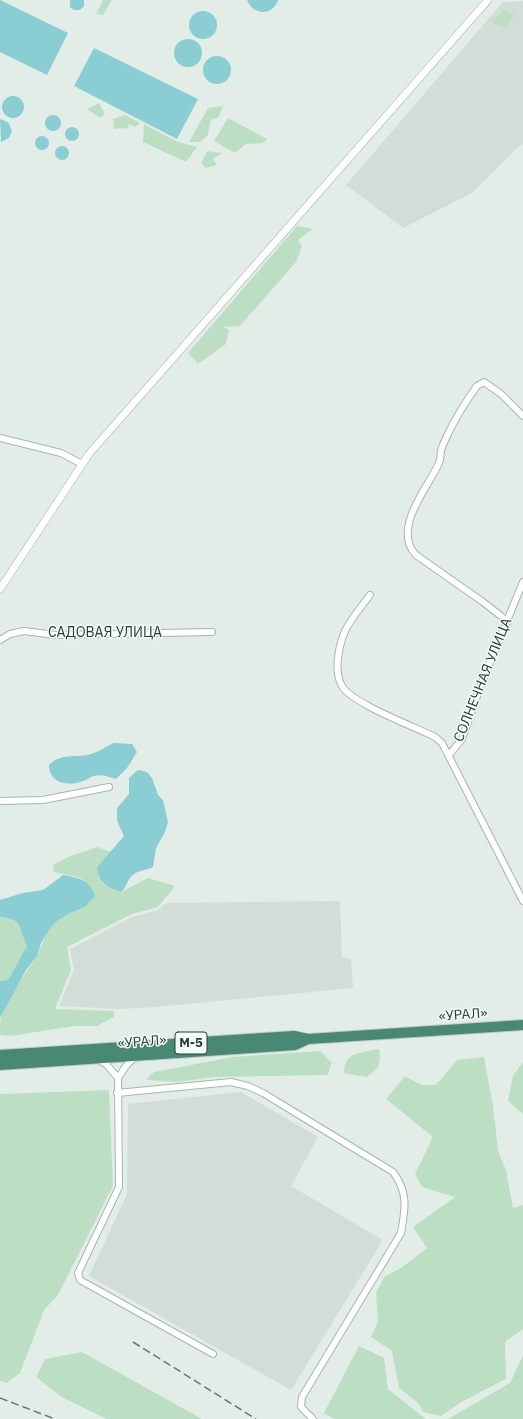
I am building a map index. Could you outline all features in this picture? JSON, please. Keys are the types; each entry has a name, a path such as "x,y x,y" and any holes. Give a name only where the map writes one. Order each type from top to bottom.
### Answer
{"highway":[{"name":"«УРАЛ»","path":"0,1056 294,1036 308,1039 523,1025"},
{"name":"«УРАЛ»","path":"0,1065 295,1045 308,1039"}],"street":[{"path":"0,589 82,464 110,430 488,0"},
{"path":"507,623 501,616 483,602 416,555 411,550 408,528 414,505 434,475 441,460 441,452 447,436 477,386 484,382 501,394 523,416"},
{"path":"0,438 61,452 82,464"},
{"name":"СОЛНЕЧНАЯ УЛИЦА","path":"449,755 462,739 483,679 523,582"},
{"path":"370,595 343,634 337,668 342,687 348,694 365,704 435,737 449,755 485,829 523,901"},
{"name":"САДОВАЯ УЛИЦА","path":"0,640 10,634 24,631 56,635 212,632"},
{"path":"0,801 43,800 110,787"},
{"path":"135,1057 126,1066 118,1078 119,1187 78,1273 80,1280 212,1354"},
{"path":"97,1059 106,1064 118,1078"},
{"path":"118,1093 231,1082 248,1086 263,1093 393,1172 402,1183 404,1215 401,1233 302,1397 301,1408 313,1419"}],"shaded area":[{"path":"523,1 523,143 472,193 403,228 346,185 503,2"},
{"path":"340,901 342,957 351,959 353,988 156,1007 120,1009 59,1006 74,970 70,949 130,918 158,910 166,903"},
{"path":"241,1092 318,1137 291,1186 383,1240 291,1390 89,1276 127,1194 128,1104"}],"green space":[{"path":"103,0 112,0 103,15 96,14"},
{"path":"503,10 515,15 505,28 492,23"},
{"path":"99,103 105,114 100,118 87,109"},
{"path":"223,106 218,118 211,119 208,135 200,142 189,142 208,108"},
{"path":"125,115 140,123 135,127 129,124 128,128 114,129 113,119"},
{"path":"228,118 267,139 263,143 246,144 235,153 214,141"},
{"path":"144,124 178,142 197,147 186,162 143,142"},
{"path":"207,151 222,153 213,159 217,165 206,168 201,163"},
{"path":"297,226 313,229 298,240 302,246 296,262 240,326 223,327 229,330 226,344 198,364 188,353"},
{"path":"98,847 111,852 105,858 98,876 103,884 121,892 148,878 175,886 158,907 132,914 67,947 71,970 55,1009 114,1011 114,1017 97,1026 74,1026 11,1036 0,1035 1,1017 4,1009 12,993 36,957 51,926 63,917 85,907 93,889 81,878 54,872 53,865 68,857"},
{"path":"0,917 13,920 19,925 27,946 8,980 0,981"},
{"path":"379,1049 379,1065 367,1077 344,1073 347,1061 355,1054"},
{"path":"320,1051 332,1063 327,1075 214,1077 176,1082 146,1080 154,1072 233,1057"},
{"path":"484,1057 493,1106 498,1151 506,1170 513,1208 523,1205 523,1329 505,1342 506,1379 463,1401 441,1416 423,1412 419,1404 399,1388 392,1351 371,1337 378,1321 376,1293 384,1277 401,1268 427,1248 413,1227 455,1197 422,1187 415,1174 433,1137 386,1099 405,1076 422,1085 436,1085 457,1060"},
{"path":"523,1062 523,1114 508,1101 513,1076"},
{"path":"109,1090 113,1186 58,1295 44,1310 20,1373 7,1383 0,1381 0,1094"},
{"path":"359,1346 384,1358 388,1389 426,1419 334,1419 324,1413"},
{"path":"82,1352 202,1419 107,1419 63,1398 36,1377 45,1359"},
{"path":"523,1355 523,1419 448,1419 510,1383"}],"water":[{"path":"0,0 68,33 47,75 0,52"},
{"path":"70,0 84,0 84,6 80,10 74,10 70,7"},
{"path":"247,0 278,0 272,9 263,12 254,9"},
{"path":"203,11 213,15 217,25 213,35 203,39 193,35 189,25 193,15"},
{"path":"188,39 198,43 202,53 198,63 188,67 178,63 174,53 178,43"},
{"path":"94,48 198,99 177,139 74,86"},
{"path":"217,56 227,60 231,70 227,80 217,84 207,80 203,70 207,60"},
{"path":"13,96 21,99 24,107 21,115 13,118 5,115 2,107 5,99"},
{"path":"53,115 60,120 61,123 56,130 53,131 46,126 45,123 50,116"},
{"path":"0,119 8,122 12,131 9,138 1,142"},
{"path":"69,127 75,127 79,131 79,137 75,141 69,141 65,137 65,131"},
{"path":"39,136 45,136 49,140 49,146 45,150 39,150 35,146 35,140"},
{"path":"59,146 65,146 69,150 69,156 65,160 59,160 55,156 55,150"},
{"path":"114,743 132,744 137,752 127,768 116,779 97,775 84,781 71,784 60,782 52,776 49,765 53,761 68,756 91,754"},
{"path":"138,770 147,772 152,778 158,795 163,800 168,822 165,832 156,848 153,867 132,875 121,892 111,888 101,881 97,867 124,836 117,821 117,808 129,794 129,778"},
{"path":"63,875 83,880 93,890 95,896 85,907 58,920 51,927 41,943 37,956 26,970 0,1018 0,981 8,980 27,946 19,925 13,920 0,917 0,900 23,893 43,890"}],"railway":[{"path":"133,1342 256,1419"},
{"path":"0,1398 55,1419"}]}
